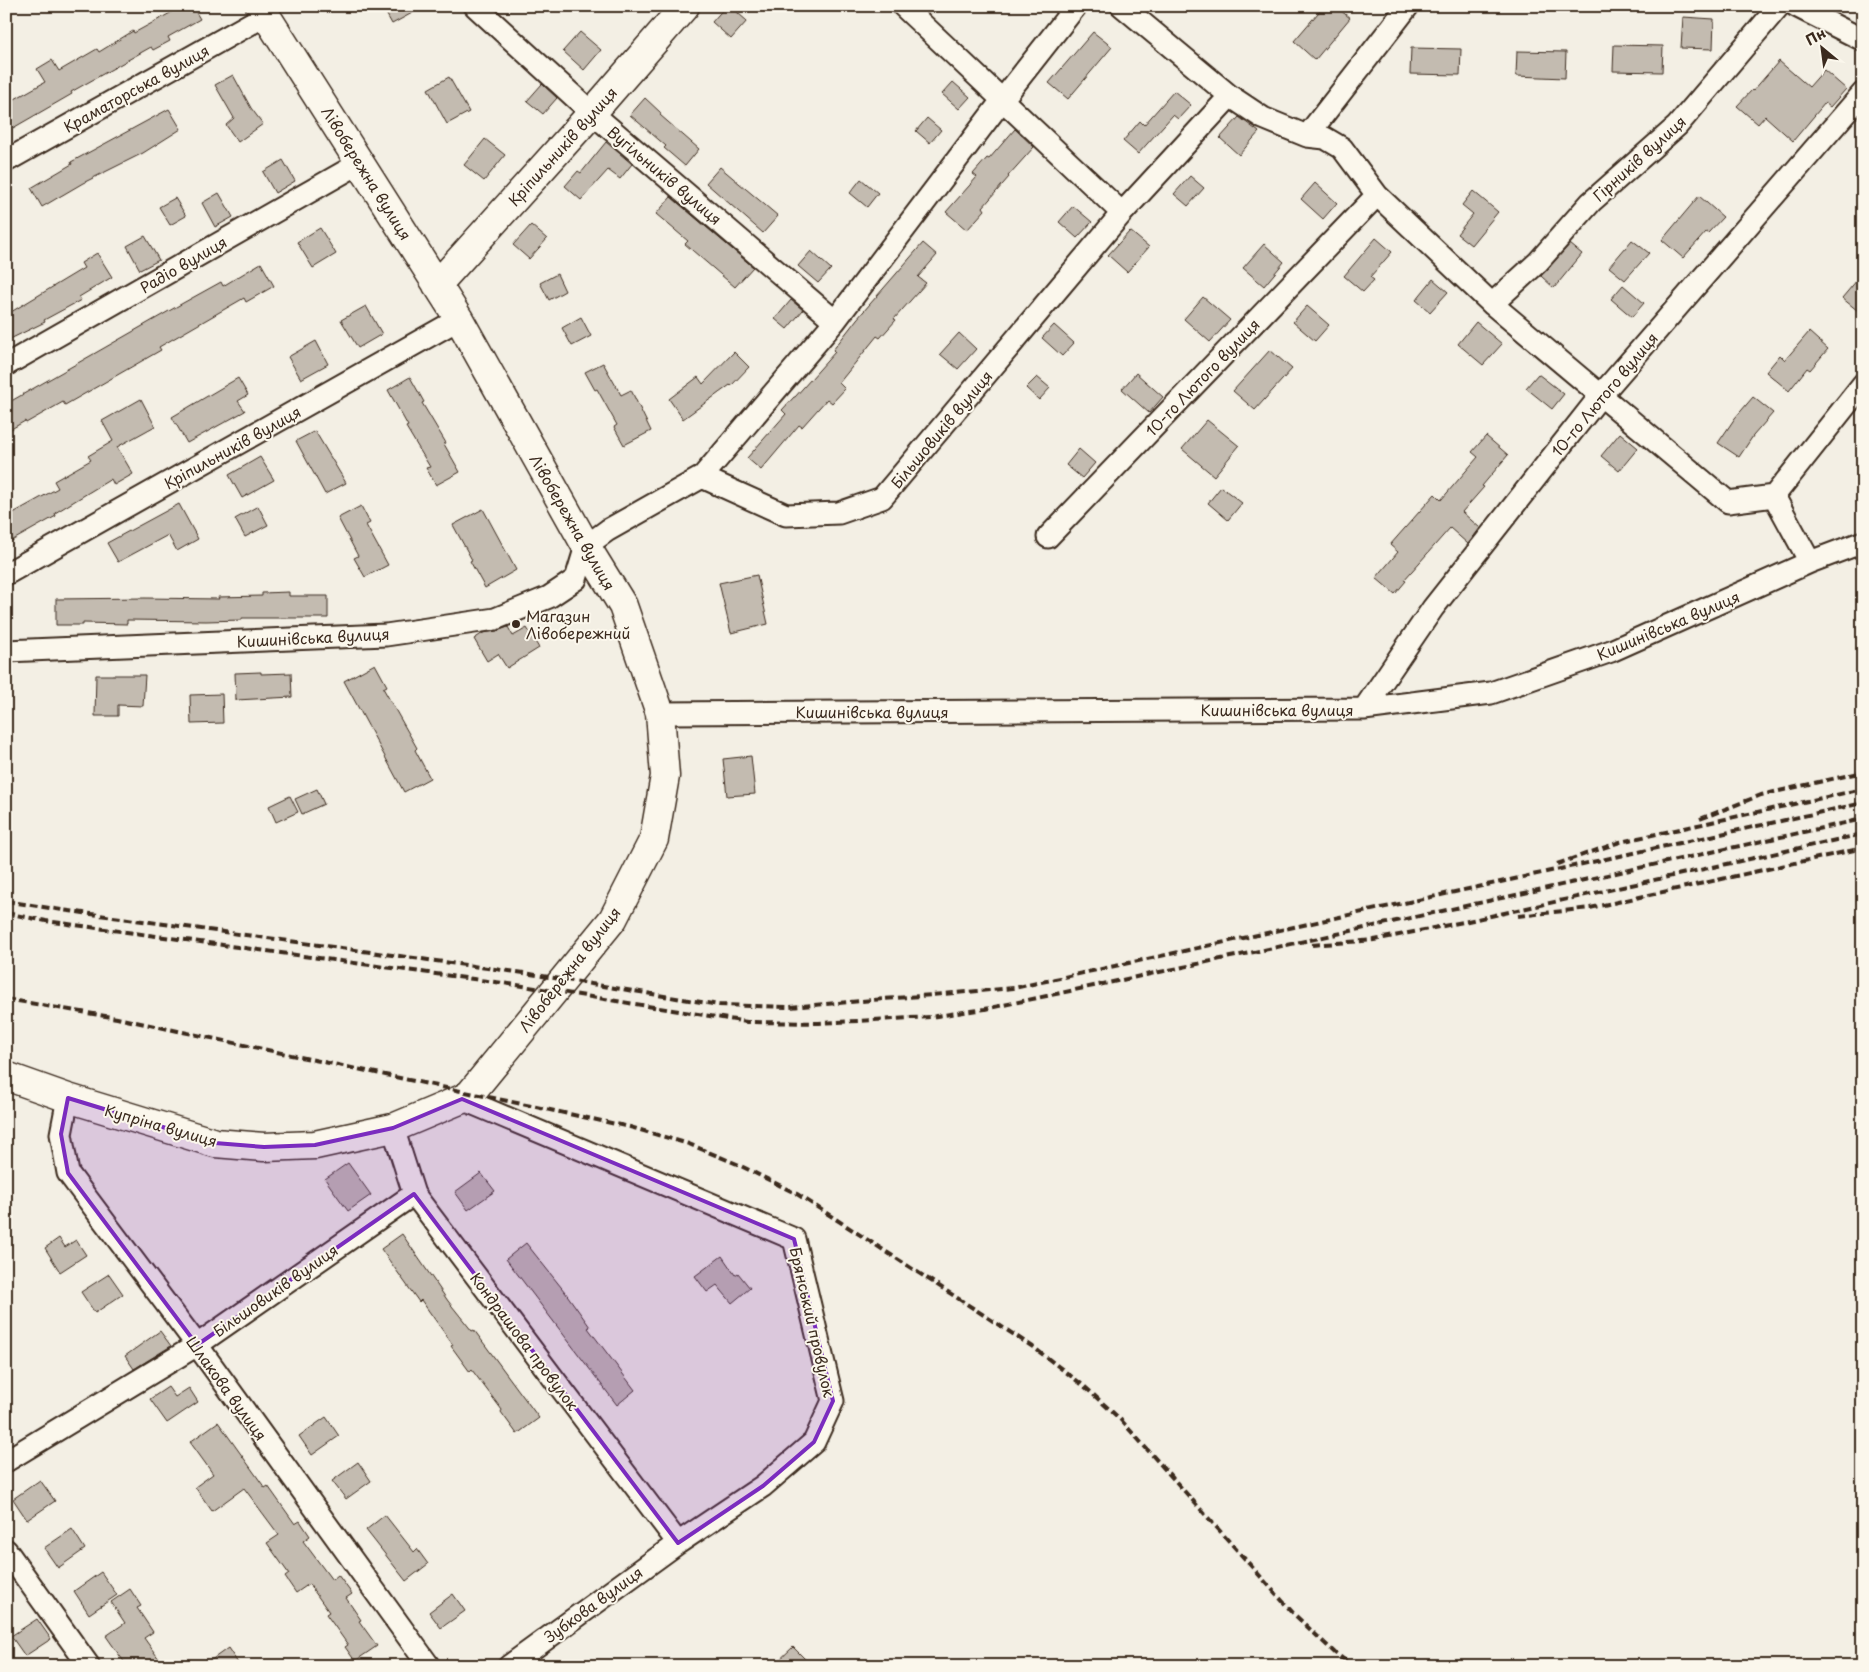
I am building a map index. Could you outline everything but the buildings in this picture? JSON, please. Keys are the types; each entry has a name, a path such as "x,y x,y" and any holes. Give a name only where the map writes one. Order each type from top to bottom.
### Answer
{"main road":[{"name":"Кріпильників вулиця","path":"437,285 592,113 685,6"},
{"name":"Лівобережна вулиця","path":"263,10 459,319 586,546 623,606 660,713 665,776 654,839 613,919 470,1094 462,1099"},
{"name":"Купріна вулиця","path":"6,1076 68,1098 215,1143 264,1147 315,1145 393,1128 462,1099"}],"street":[{"name":"Вугільників вулиця","path":"475,6 592,113 835,321"},
{"path":"903,6 1122,214"},
{"path":"586,546 608,530 702,477 835,321 1076,6"},
{"path":"1122,6 1230,96 1263,118 1307,136 1325,138 1342,148 1377,194 1492,304 1728,502 1774,496 1863,384"},
{"path":"1307,136 1408,6"},
{"name":"Гірників вулиця","path":"1492,304 1538,262 1590,202 1677,126 1779,6"},
{"path":"1796,6 1863,40"},
{"name":"Краматорська вулиця","path":"6,161 263,10"},
{"name":"10-го Лютого вулиця","path":"1364,709 1433,608 1601,395 1863,93"},
{"name":"Більшовиків вулиця","path":"702,477 786,515 838,513 882,498 1122,214 1230,96"},
{"name":"Радіо вулиця","path":"6,365 360,163"},
{"name":"10-го Лютого вулиця","path":"1048,537 1377,194"},
{"name":"Кріпильників вулиця","path":"6,574 459,319"},
{"path":"1774,496 1810,562"},
{"name":"Кишинівська вулиця","path":"660,713 1364,709 1491,693 1611,651 1810,562 1863,542"},
{"name":"Кишинівська вулиця","path":"6,650 386,635 495,619 549,597 576,579 586,546"},
{"name":"Шлакова вулиця","path":"68,1098 61,1134 68,1172 197,1345 429,1666"},
{"name":"Брянський провулок","path":"462,1099 794,1239 833,1401 814,1442 762,1486 678,1543"},
{"name":"Кондрашова провулок","path":"393,1128 414,1194 678,1543"},
{"name":"Більшовиків вулиця","path":"6,1461 197,1345 414,1194"},
{"name":"Зубкова вулиця","path":"509,1666 678,1543"},
{"path":"6,1550 89,1666"}],"highlighted area":[{"path":"68,1098 215,1143 264,1147 315,1145 393,1128 462,1099 794,1239 833,1401 814,1442 763,1486 678,1543 414,1194 197,1345 68,1173 61,1134"}],"railway":[{"path":"1700,819 1761,795 1863,772"},
{"path":"1557,864 1620,842 1863,789"},
{"path":"6,901 524,973 719,1005 790,1007 1014,988 1863,803"},
{"path":"6,913 46,921 517,985 747,1022 819,1023 930,1017 985,1009 1863,819"},
{"path":"1312,945 1374,940 1863,834"},
{"path":"1518,916 1590,908 1863,848"},
{"path":"6,999 117,1018 630,1127 689,1144 737,1164 797,1194 1033,1347 1084,1386 1120,1419 1294,1614 1335,1653 1353,1666"}],"place":[{"name":"Магазин Лівобережний","path":"516,624"}]}
